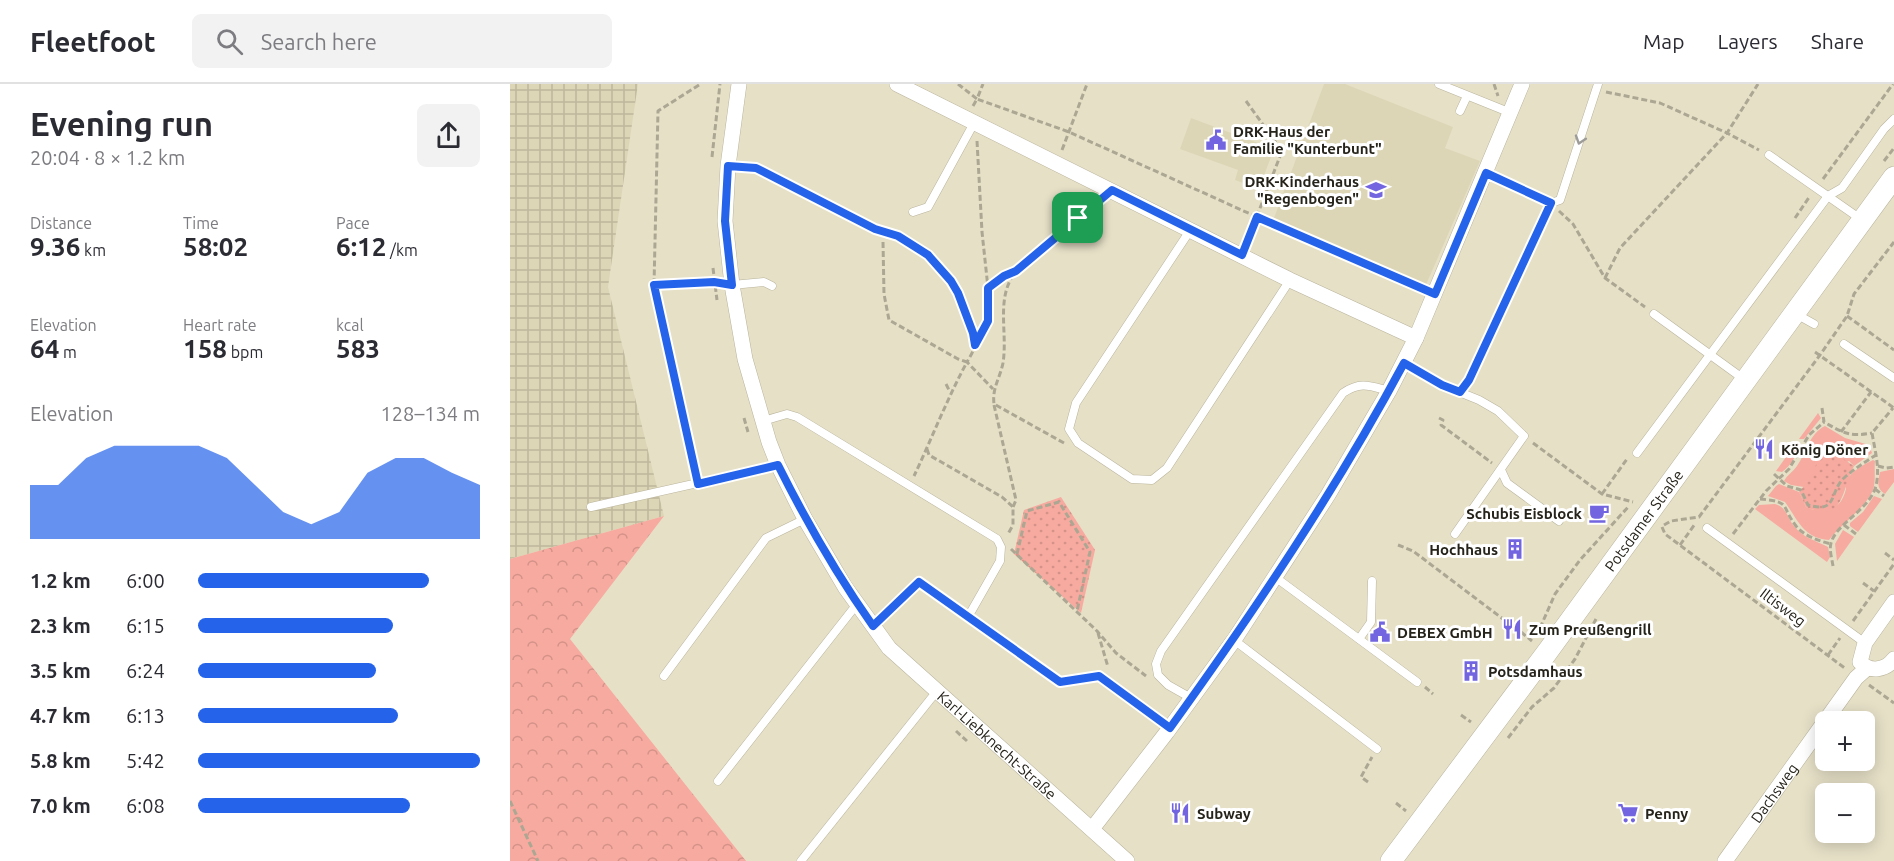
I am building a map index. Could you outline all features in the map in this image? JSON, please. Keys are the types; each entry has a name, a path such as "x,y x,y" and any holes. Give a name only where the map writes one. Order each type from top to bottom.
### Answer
{"main road":[{"name":"Potsdamer Straße","path":"1390,861 1548,651 1894,177"}],"street":[{"name":"Karl-Liebknecht-Straße","path":"739,84 728,166 725,221 732,285 745,359 778,465 805,519 845,587 889,648 1127,861"},
{"path":"897,84 1290,280 1416,338"},
{"path":"1092,829 1234,640 1328,495 1389,391 1416,338 1522,84"},
{"path":"1893,663 1862,673 1860,662 1865,643 1894,602"},
{"name":"Dachsweg","path":"1725,861 1862,673"}],"lane":[{"path":"1439,84 1511,113"},
{"path":"1460,392 1469,380 1551,203 1560,200 1597,87"},
{"path":"1460,111 1467,96"},
{"path":"1637,453 1828,196 1842,188 1884,129 1894,119"},
{"path":"913,212 928,207 974,123"},
{"path":"1770,155 1863,220"},
{"path":"728,166 756,168 883,231 898,236"},
{"path":"1191,229 1076,403 1070,429 1078,444 1132,479 1152,480 1167,468 1290,280"},
{"path":"732,285 764,282 771,286"},
{"path":"1654,314 1746,380"},
{"path":"1795,314 1814,324"},
{"path":"1844,344 1894,378"},
{"path":"1404,363 1442,385 1479,399 1498,411 1524,436 1455,534"},
{"path":"1191,698 1168,685 1158,675 1156,664 1161,651 1343,393 1354,385 1365,385 1389,391"},
{"path":"763,421 787,414 797,417 1003,544 1000,561 968,617"},
{"path":"591,507 778,465"},
{"path":"1501,470 1508,483 1559,521"},
{"path":"664,676 766,538 805,519"},
{"path":"1707,528 1865,643"},
{"path":"1275,577 1417,681"},
{"path":"1359,639 1371,622 1372,581"},
{"path":"873,626 919,582 1060,682 1099,676 1170,728"},
{"path":"718,781 857,604"},
{"path":"1234,640 1377,749"},
{"path":"801,861 937,691"}],"path":[{"path":"711,163 720,84"},
{"path":"958,84 977,99 1069,132 1435,294"},
{"path":"909,487 936,430 950,392 988,321 988,288 982,243 978,148 971,108 983,84"},
{"path":"1057,163 1087,84"},
{"path":"1605,278 1620,248 1727,133 1758,84"},
{"path":"698,484 654,285 658,111 699,85"},
{"path":"1597,87 1660,103 1770,155"},
{"path":"1242,255 1282,151 1246,101"},
{"path":"1486,173 1551,203 1573,224 1605,278 1654,314"},
{"path":"1112,190 1016,271 1005,292 1003,363 993,389 994,404 1016,500 1013,507 1013,525 1003,544 1017,554 1077,611 1116,652 1151,681"},
{"path":"883,231 884,294 889,320 958,359 968,362 993,389"},
{"path":"898,236 928,255 951,281 964,307 975,345"},
{"path":"1680,546 1699,517 1820,355 1847,316 1854,294 1894,242"},
{"path":"712,259 718,303"},
{"path":"988,288 1004,276 1016,271"},
{"path":"654,285 714,282 732,285"},
{"path":"1847,316 1894,350"},
{"path":"1815,352 1894,408 1872,433 1855,436 1841,432 1824,422"},
{"path":"946,384 950,392"},
{"path":"1841,432 1871,392"},
{"path":"994,404 1065,444 1078,444"},
{"path":"1822,408 1824,422"},
{"path":"743,415 750,437"},
{"path":"1439,418 1443,420 1441,425 1501,470"},
{"path":"1727,542 1760,498 1790,469 1809,435 1824,422"},
{"path":"1833,566 1831,541 1844,525 1862,510 1875,489 1878,466 1872,433"},
{"path":"1524,436 1602,494 1633,502"},
{"path":"1797,441 1803,444"},
{"path":"927,449 929,455 1002,497 1013,507"},
{"path":"1774,474 1786,486 1801,490 1808,505 1817,508 1825,507 1833,501 1842,479 1876,455"},
{"path":"1878,466 1894,467"},
{"path":"1875,489 1884,496"},
{"path":"1760,498 1780,502 1801,531 1831,544"},
{"path":"1017,554 1028,511 1059,502 1090,552 1077,611"},
{"path":"1655,535 1662,526 1671,521 1699,517"},
{"path":"1844,525 1856,534"},
{"name":"Iltisweg","path":"1662,526 1665,534 1680,546 1828,655 1862,673 1892,702"},
{"path":"1398,545 1413,551 1503,619"},
{"path":"1828,655 1894,562 1885,553"},
{"path":"1863,583 1874,591"},
{"path":"1504,743 1532,707 1554,688 1575,659 1589,630 1601,613"},
{"path":"1097,631 1113,686"},
{"path":"1521,632 1534,642"},
{"path":"1892,702 1894,697"},
{"path":"1461,715 1475,725"},
{"path":"952,727 969,743"},
{"path":"1368,782 1361,777 1377,749"},
{"path":"510,801 538,861"},
{"path":"1395,803 1410,814"}],"shaded area":[{"path":"510,84 638,84 608,287 664,516 510,559"},
{"name":"DRK-Kinderhaus \"Regenbogen\"","path":"1324,84 1345,84 1453,127 1445,148 1480,161 1425,287 1274,218"},
{"path":"1191,118 1274,149 1259,189 1235,180 1238,170 1180,149"}],"green space":[{"path":"1818,413 1821,418 1804,439 1799,439"},
{"path":"1825,426 1845,438 1869,445 1872,453 1854,466 1849,461 1807,482 1804,487 1791,485 1784,481 1797,466 1815,434"},
{"path":"1796,443 1799,445 1798,449 1791,463 1782,472 1776,471"},
{"path":"1830,454 1836,454 1854,466 1840,502 1828,511 1806,507 1799,492 1819,461"},
{"path":"1873,460 1875,461 1873,490 1859,510 1829,540 1820,539 1807,532 1785,502 1768,496 1779,484 1799,492 1806,507 1819,511 1831,509 1844,496 1849,477"},
{"path":"1894,469 1894,482 1885,494 1879,487 1880,472"},
{"path":"1874,496 1882,499 1858,532 1850,526 1850,523 1863,512"},
{"path":"1061,497 1095,550 1081,613 1014,554 1024,510"},
{"path":"1775,504 1784,510 1797,530 1828,547 1830,557 1827,562 1755,509 1759,505"},
{"path":"664,516 570,639 746,861 510,861 510,559"},
{"path":"1843,530 1854,537 1837,561 1835,544"}],"place":[{"name":"DRK-Haus der Familie \"Kunterbunt\"","path":"1216,140"},
{"name":"DRK-Kinderhaus \"Regenbogen\"","path":"1376,190"},
{"name":"König Döner","path":"1764,449"},
{"name":"Schubis Eisblock","path":"1599,513"},
{"name":"Hochhaus","path":"1515,549"},
{"name":"Zum Preußengrill","path":"1512,629"},
{"name":"DEBEX GmbH","path":"1380,632"},
{"name":"Potsdamhaus","path":"1471,671"},
{"name":"Subway","path":"1180,813"},
{"name":"Penny","path":"1628,813"}],"route":[{"path":"728,166 756,168 875,229 914,244 928,255 940,267 958,293 973,333 975,345 988,321 988,288 1004,276 1016,271 1078,218 1112,190 1242,255 1257,217 1435,294 1486,173 1551,203 1469,380 1460,392 1442,385 1404,363 1328,495 1291,554 1234,640 1170,728 1099,676 1060,682 919,582 873,626 845,587 805,519 778,465 698,484 654,285 714,282 732,285 725,221 728,166"}]}
